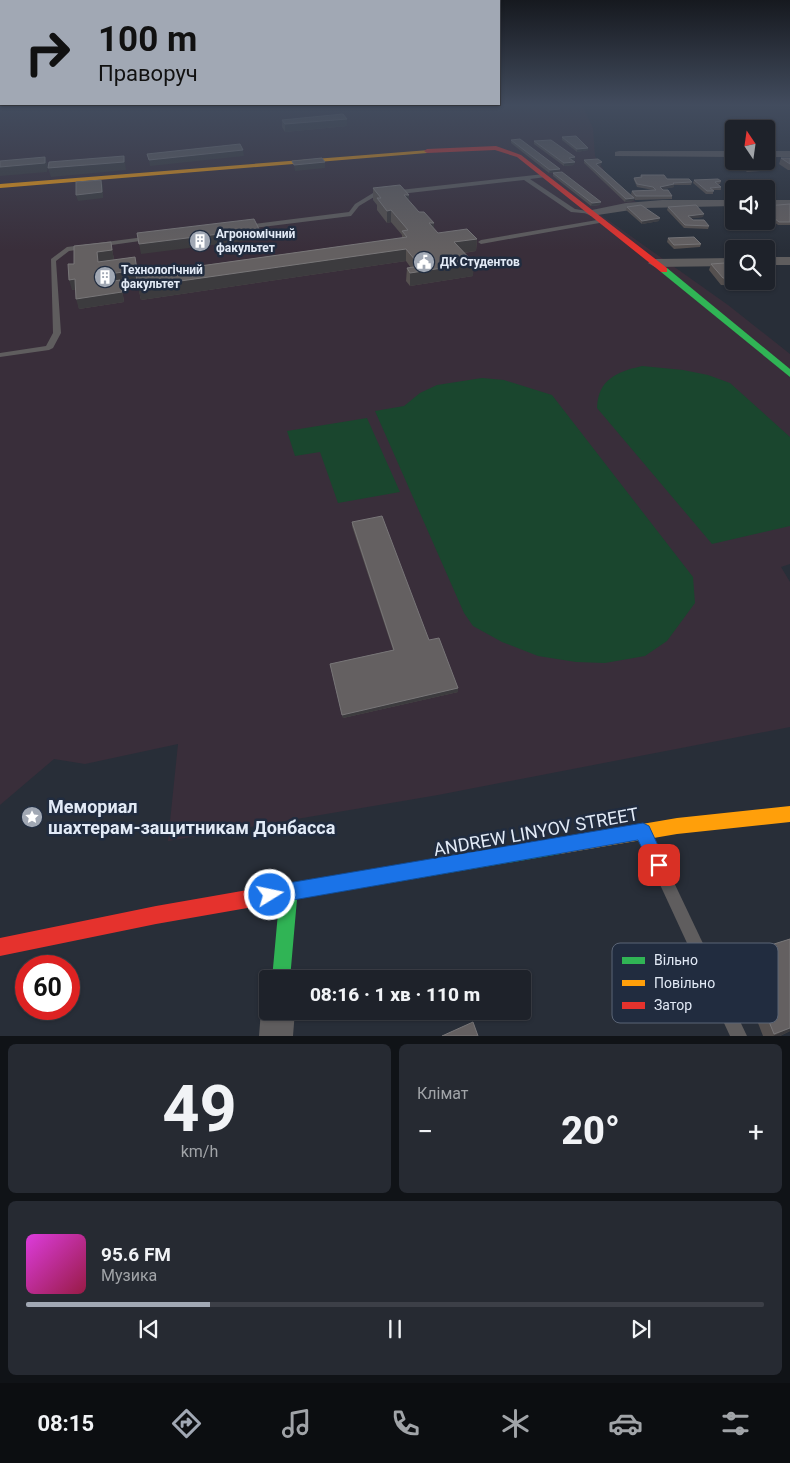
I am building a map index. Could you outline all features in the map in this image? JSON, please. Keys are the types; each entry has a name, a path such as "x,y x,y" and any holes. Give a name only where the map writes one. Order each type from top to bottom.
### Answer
{"street":[{"path":"0,186 411,153"},
{"path":"513,153 603,221 790,374"},
{"path":"619,154 725,154"},
{"path":"775,154 790,154"},
{"path":"591,213 614,207 655,203 725,203"},
{"path":"775,203 790,203"},
{"path":"775,261 790,261"},
{"path":"655,263 725,262"},
{"name":"ANDREW LINYOV STREET","path":"0,947 156,915 643,831 790,814"},
{"path":"282,970 289,892"},
{"path":"276,1036 277,1020"}],"lane":[{"path":"242,227 351,214 357,205 373,195 544,176"},
{"path":"525,178 572,211 591,213"},
{"path":"481,242 603,221"},
{"path":"0,355 49,348 57,333 53,260 67,249 164,237"},
{"path":"643,831 695,943"},
{"path":"732,1023 738,1036"}],"shaded area":[{"path":"0,153 595,153 609,178 636,202 594,210 728,305 790,354 790,564 781,567 790,582 790,727 438,795 168,841 178,744 85,764 54,759 0,805"}],"green space":[{"path":"642,366 683,370 708,375 730,383 790,437 790,526 712,544 597,408 601,390 610,378"},
{"path":"482,378 504,380 552,395 693,577 695,603 667,641 645,656 605,663 576,662 538,656 502,642 473,626 464,613 375,411 404,406 420,393 437,385"},
{"path":"367,418 400,492 338,503 320,452 295,456 287,431"}],"building":[{"path":"153,153 212,153 149,160 147,154"},
{"path":"528,153 539,153 560,169 550,170"},
{"path":"551,153 570,153 575,157 569,158 575,162 564,163"},
{"path":"124,156 124,162 48,168 49,162"},
{"path":"45,157 45,163 0,167 0,161"},
{"path":"322,158 325,162 294,165 292,161"},
{"path":"781,158 790,158 790,164"},
{"path":"598,159 602,162 596,164 634,198 626,199 584,160"},
{"path":"562,172 601,202 592,203 553,173"},
{"path":"641,175 664,175 667,179 689,179 692,182 673,183 660,187 663,190 668,190 672,196 636,196 632,191 656,190 653,187 637,184 634,178 642,177"},
{"path":"718,179 721,181 715,182 721,187 710,188 714,191 707,191 694,180"},
{"path":"101,180 102,192 76,195 76,182"},
{"path":"400,185 409,195 404,195 419,212 424,212 434,223 429,223 438,233 467,229 477,239 454,242 474,263 410,273 407,268 420,266 406,249 138,287 136,275 407,237 402,231 408,230 391,210 387,211 377,198 381,198 373,188"},
{"path":"790,204 790,222 779,222 775,219 775,205"},
{"path":"641,205 660,218 642,221 627,207"},
{"path":"696,205 704,214 688,216 693,220 704,220 709,226 685,225 668,207"},
{"path":"254,219 259,229 139,244 137,233"},
{"path":"694,237 701,244 674,245 668,238"},
{"path":"111,242 112,250 97,252 98,262 135,257 137,270 102,275 102,283 120,280 122,292 76,299 75,279 69,280 68,264 74,264 74,246"},
{"path":"725,263 725,278 723,278 711,264"},
{"path":"382,516 429,640 439,638 458,688 342,715 330,664 394,650 352,522"},
{"path":"790,939 790,1028 774,1034 770,1023 778,1023 777,943"},
{"path":"473,1022 478,1036 442,1036"}],"traffic: fast":[{"path":"664,270 790,374"},
{"path":"271,895 560,846"},
{"path":"282,970 289,892"}],"traffic: slow":[{"path":"0,186 398,153"},
{"path":"560,846 677,826 790,814"}],"traffic: jam":[{"path":"511,153 519,156 664,270"},
{"path":"0,947 156,915 271,895"}],"place":[{"name":"Агрономічний факультет","path":"200,241"},
{"name":"ДК Студентов","path":"424,262"},
{"name":"Технологічний факультет","path":"105,277"},
{"name":"Мемориал шахтерам-защитникам Донбасса","path":"32,817"}],"route":[{"path":"270,895 643,831 659,865"}]}
